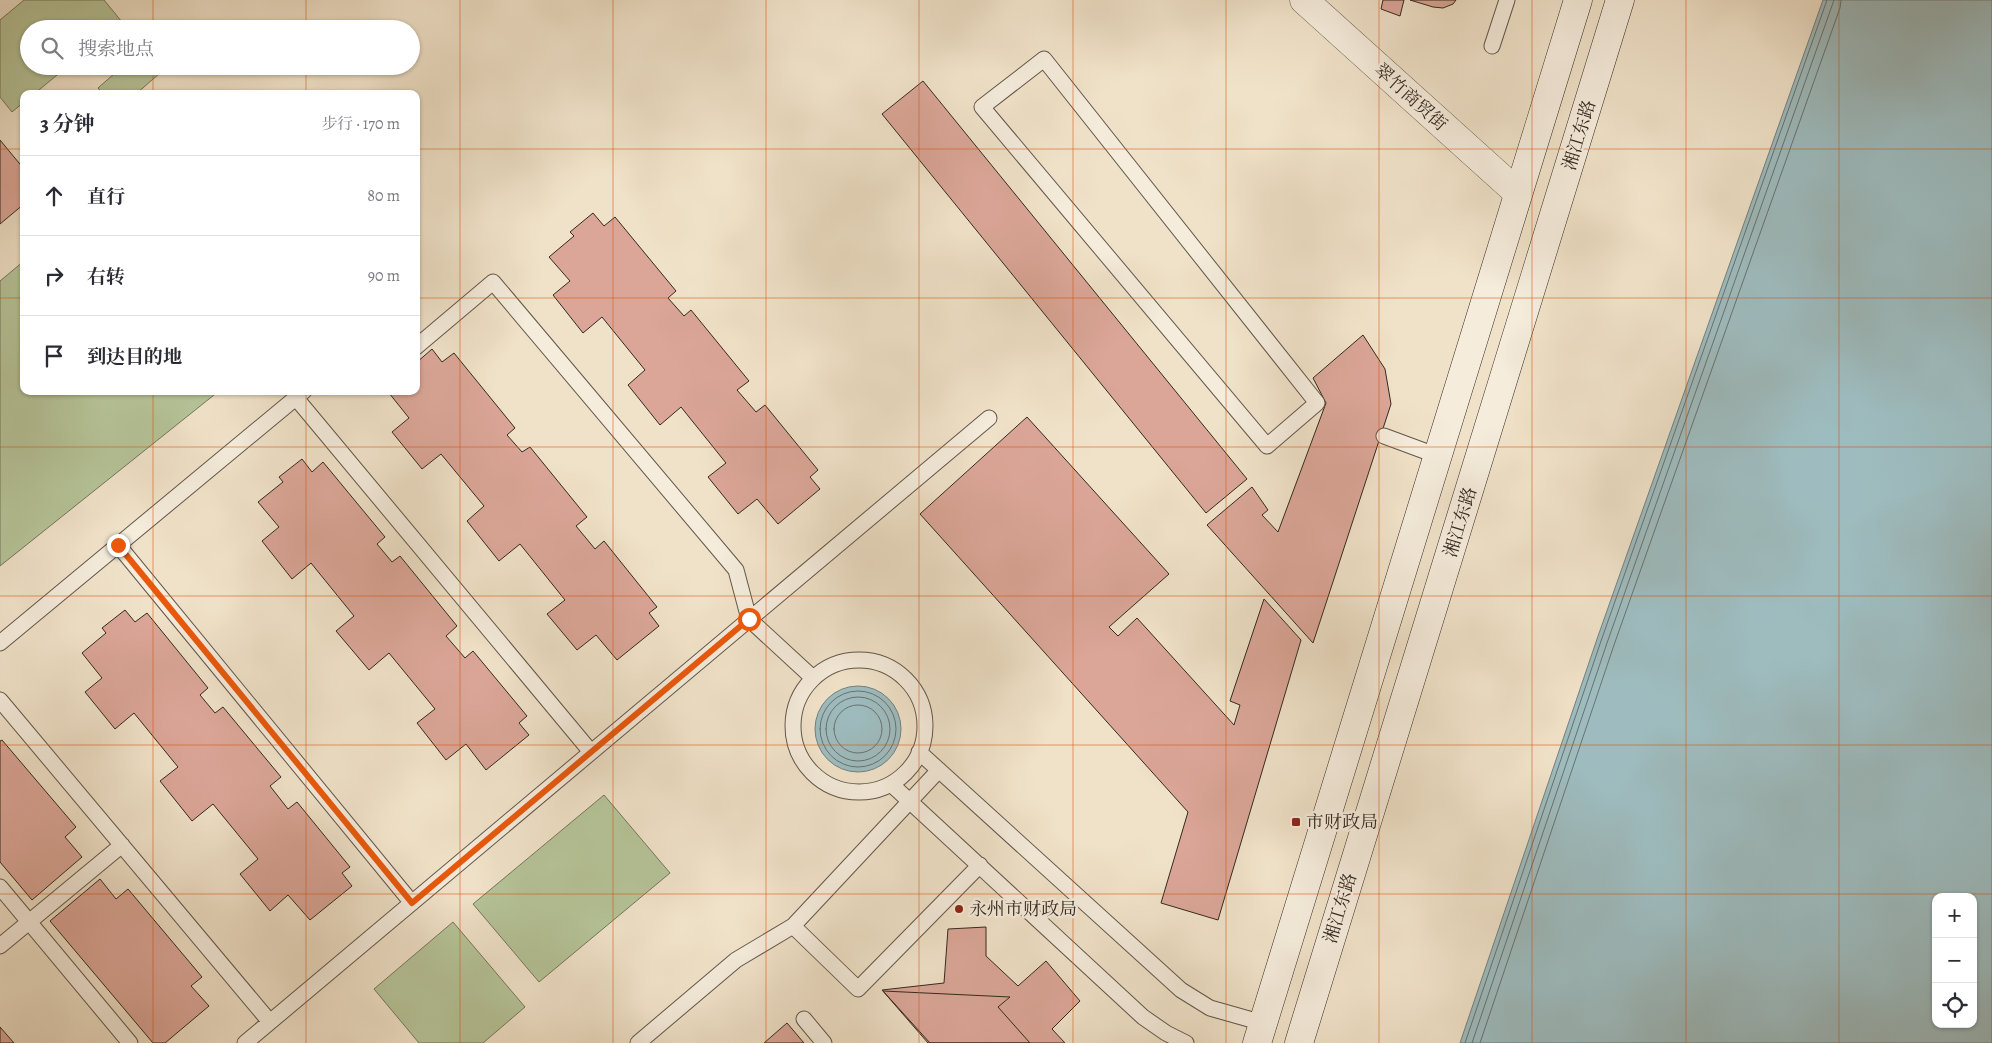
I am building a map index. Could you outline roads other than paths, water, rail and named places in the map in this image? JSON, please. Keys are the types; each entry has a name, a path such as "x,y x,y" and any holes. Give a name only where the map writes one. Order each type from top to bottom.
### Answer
{"main road":[{"name":"翠竹商贸街","path":"1304,0 1518,193"},
{"path":"1260,1033 1578,0"},
{"name":"湘江东路","path":"1299,1043 1620,0"}],"lane":[{"path":"1492,46 1507,0"},
{"path":"1044,59 1317,403 1267,446 982,107 1044,59"},
{"path":"420,344 493,282 736,570 749,619 813,678"},
{"path":"0,643 300,395 591,752"},
{"path":"246,1043 989,418"},
{"path":"1384,436 1438,456"},
{"path":"118,545 412,903"},
{"path":"851,660 871,661 891,668 908,682 919,699 925,721 923,745 919,752 913,765 897,781 876,791 853,793 831,786 812,773 800,756 793,736 794,715 800,695 813,678 830,666 851,660"},
{"path":"0,700 270,1022"},
{"path":"919,752 1181,990 1210,1008 1241,1018 1260,1033"},
{"path":"638,1043 736,960 794,926 939,770"},
{"path":"891,784 1144,1017 1166,1033 1186,1043"},
{"path":"0,946 122,845"},
{"path":"794,926 858,988 980,865"},
{"path":"0,887 130,1043"},
{"path":"804,1019 824,1043"}],"water":[{"path":"1823,0 1992,0 1992,1043 1460,1043 1597,639"},
{"path":"858,686 874,689 882,693 894,705 898,713 901,729 898,745 894,753 882,765 874,769 858,772 842,769 834,765 822,753 818,745 815,729 818,713 822,705 834,693 842,689"}],"place":[{"name":"市财政局","path":"1296,822"},
{"name":"永州市财政局","path":"959,909"}]}
